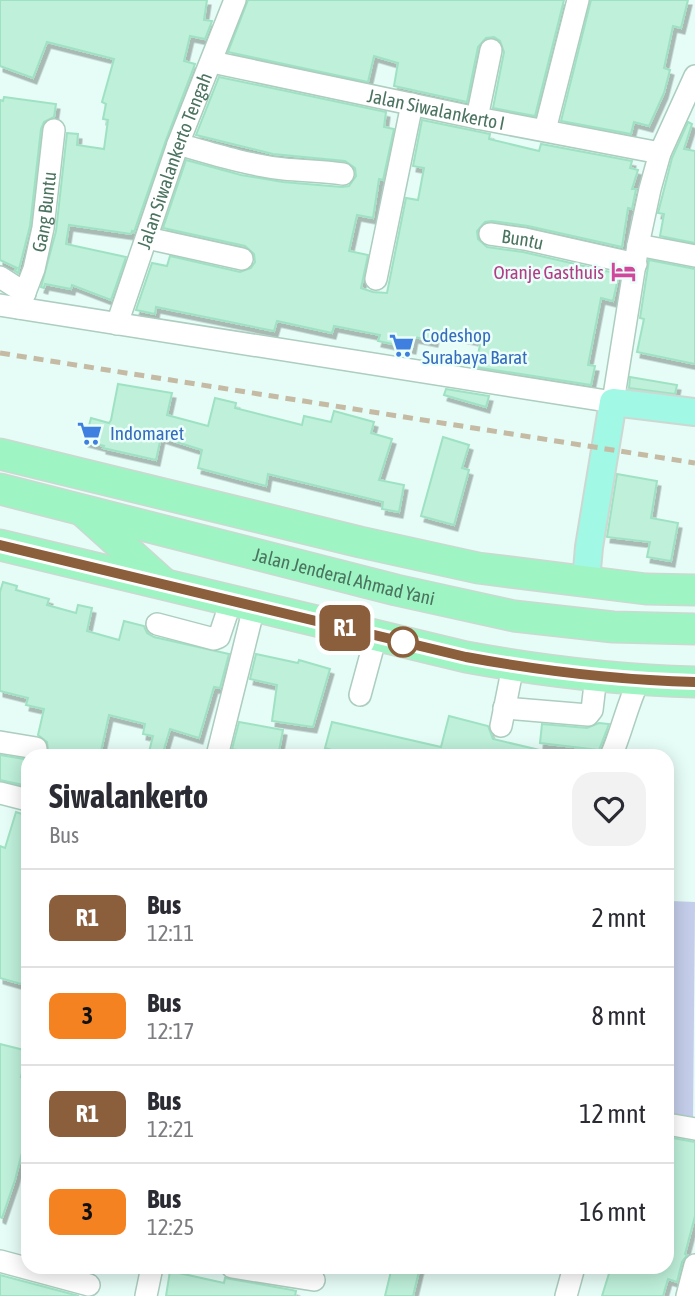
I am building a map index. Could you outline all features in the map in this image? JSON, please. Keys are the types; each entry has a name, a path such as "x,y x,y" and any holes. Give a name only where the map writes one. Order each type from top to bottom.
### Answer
{"highway":[{"name":"Jalan Jenderal Ahmad Yani","path":"0,454 465,565 646,589 695,590"},
{"name":"Jalan Jenderal Ahmad Yani","path":"0,489 396,590 514,616 613,628 695,629"},
{"path":"80,508 165,585"},
{"path":"0,545 376,636 513,666 639,680 695,682"}],"main road":[{"path":"586,581 589,547 613,402 695,412"}],"street":[{"name":"Jalan Siwalankerto Tengah","path":"117,324 178,144 234,0"},
{"path":"545,130 579,0"},
{"path":"477,118 491,50"},
{"name":"Jalan Siwalankerto I","path":"212,62 477,118 660,153"},
{"path":"0,277 15,302 117,324 613,402 637,254 660,153 689,103 695,76"},
{"path":"376,279 412,104"},
{"name":"Gang Buntu","path":"15,302 34,269 43,228 54,130"},
{"path":"178,144 243,162 343,174"},
{"name":"Buntu","path":"490,234 637,254 695,256"},
{"path":"147,238 242,258"},
{"path":"157,624 214,639 219,637 243,604"},
{"path":"218,749 243,604"},
{"path":"360,695 376,636"},
{"path":"513,666 502,717 588,715 592,710 596,676"},
{"path":"614,749 625,711 639,680"},
{"path":"0,742 36,749"},
{"path":"0,793 21,797"},
{"path":"674,1125 695,1129"},
{"path":"0,1261 21,1266"},
{"path":"687,1296 695,1265"},
{"path":"53,1274 89,1283"},
{"path":"146,1296 151,1274"},
{"path":"273,1274 314,1281"},
{"path":"566,1296 572,1274"}],"shaded area":[{"path":"674,901 695,902 693,1123 674,1120"}],"building":[{"path":"0,0 207,0 204,20 212,21 205,39 190,36 184,61 195,64 134,232 131,234 69,225 66,244 126,257 111,300 72,285 71,289 45,284 44,288 41,287 56,231 67,133 78,134 77,145 104,149 108,120 103,119 106,104 102,102 114,59 47,42 33,78 0,66"},
{"path":"248,0 564,0 535,116 493,108 504,52 500,41 494,37 486,38 478,47 467,102 394,86 398,63 374,56 368,82 228,52"},
{"path":"591,0 688,0 681,28 673,26 664,68 670,70 664,93 649,126 634,122 631,134 561,121"},
{"path":"219,77 386,112 384,127 394,129 383,180 379,179 373,218 357,215 349,251 368,255 361,288 373,292 387,293 406,198 418,200 424,168 413,166 422,120 490,134 489,139 539,151 541,144 632,161 630,168 638,170 632,189 636,189 632,209 628,208 622,247 528,226 492,221 485,222 477,231 478,239 487,247 523,252 619,274 613,301 601,298 588,365 595,366 591,385 475,367 481,341 436,332 434,341 414,337 412,348 378,341 380,335 334,326 332,333 277,321 274,331 156,307 155,314 136,310 152,263 167,266 170,256 240,272 251,268 255,262 254,254 245,246 163,228 186,160 241,175 283,182 342,187 349,186 356,176 355,168 345,161 273,154 196,135"},
{"path":"4,97 56,104 54,117 44,122 41,129 30,226 18,273 15,271 17,268 0,260 0,100 3,101"},
{"path":"688,122 692,124 684,149 695,151 695,243 660,236 664,214 658,213 672,158"},
{"path":"649,260 695,269 695,364 637,352 644,319 640,318"},
{"path":"630,377 677,385 675,394 629,388"},
{"path":"118,384 172,393 167,415 208,426 215,398 236,403 235,408 302,425 304,416 331,422 334,411 374,422 371,433 392,439 379,480 404,485 399,512 382,509 383,502 268,474 266,486 198,468 202,450 161,437 156,460 103,448 104,446 85,441 91,418 109,423 111,420"},
{"path":"446,389 489,396 486,407 444,395"},
{"path":"443,437 469,445 462,468 469,470 454,525 421,516"},
{"path":"617,474 657,481 651,518 678,523 671,561 647,557 650,542 607,537"},
{"path":"3,582 17,586 16,590 49,599 47,605 76,613 78,605 92,608 87,631 119,640 124,621 144,626 147,633 154,637 229,654 220,688 214,687 199,738 170,729 164,749 150,749 153,736 143,734 145,724 109,715 102,749 48,749 47,742 38,735 44,709 26,705 28,698 0,691 0,592"},
{"path":"256,654 298,663 299,660 330,669 313,727 272,721 277,685 250,679"},
{"path":"449,716 488,726 493,739 536,749 325,748 332,722 441,747"},
{"path":"239,722 283,730 279,749 232,749"},
{"path":"599,723 609,724 599,749 540,743 542,724 587,728"},
{"path":"0,755 21,758 21,784 0,780"},
{"path":"16,812 21,814 21,984 0,978 0,846 5,848"},
{"path":"0,1044 21,1049 21,1157 2,1218"},
{"path":"674,1138 695,1142 695,1216 685,1254 687,1255 682,1262 677,1282 668,1279 663,1296 602,1296 609,1274 674,1274"},
{"path":"170,1274 184,1274 224,1283 225,1278 296,1291 295,1296 166,1296"},
{"path":"390,1274 418,1274 413,1296 385,1296"},
{"path":"0,1275 79,1296 0,1296"}],"railway":[{"path":"0,353 695,463"}],"bus line":[{"name":"R1","path":"0,545 466,657 529,669 639,680 695,682"}],"place":[{"name":"Oranje Gasthuis","path":"624,272"},
{"name":"Codeshop Surabaya Barat","path":"402,346"},
{"name":"Indomaret","path":"90,433"}]}
